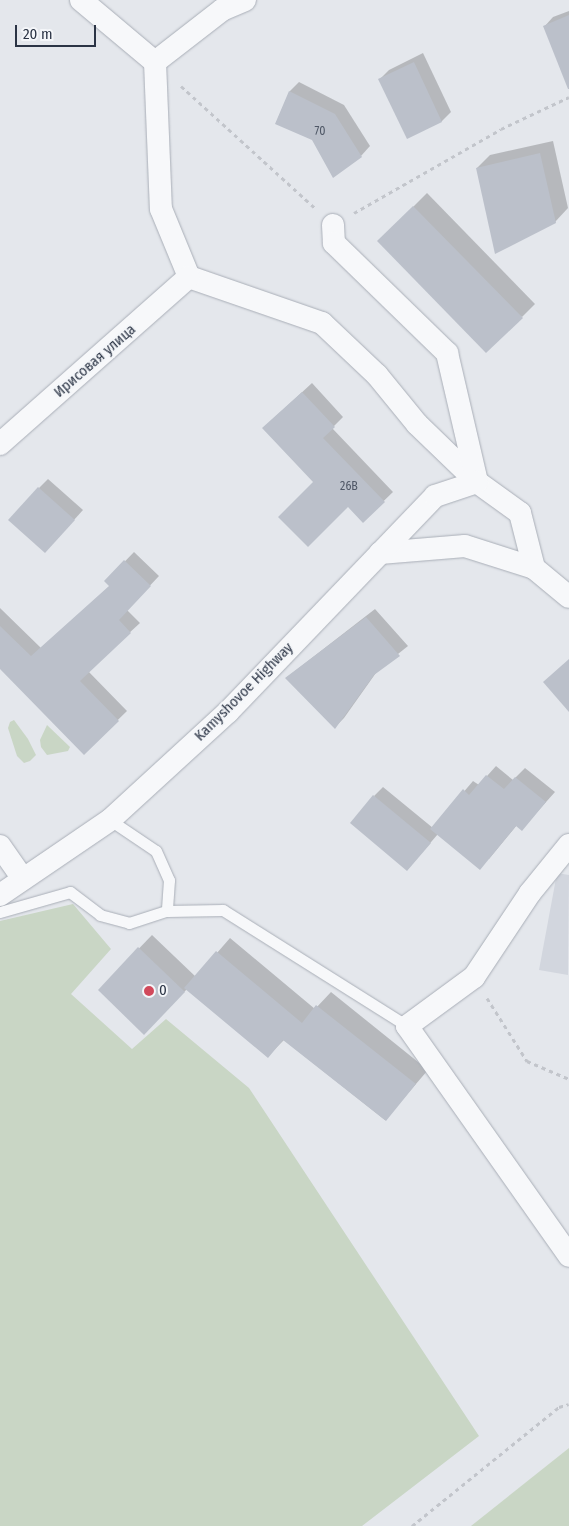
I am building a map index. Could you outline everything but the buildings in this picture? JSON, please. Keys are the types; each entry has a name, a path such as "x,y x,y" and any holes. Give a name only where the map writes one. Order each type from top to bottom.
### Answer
{"street":[{"path":"81,0 155,62 161,209 189,277 322,323 377,375 417,424 477,482 520,513 534,568"},
{"path":"155,62 222,10 245,0"},
{"path":"333,225 334,243 447,353 477,482"},
{"name":"Ирисовая улица","path":"0,444 189,277"},
{"name":"Kamyshovoe Highway","path":"0,895 110,820 228,712 435,496 477,482"},
{"path":"380,553 465,546 534,568 569,597"},
{"path":"569,845 530,893 474,977 407,1026 569,1256"},
{"path":"0,846 23,879"}],"lane":[{"path":"110,820 156,851 169,880 168,911"},
{"path":"0,912 70,892 100,915 129,923 168,911 223,910 407,1026"}],"path":[{"path":"155,62 333,225 501,129 569,97"},
{"path":"474,977 527,1061 569,1079"},
{"path":"412,1526 558,1407 569,1404"}],"shaded area":[{"path":"557,873 569,875 568,975 539,970"}],"green space":[{"path":"14,720 28,739 36,755 30,761 24,763 17,756 8,728 10,722"},
{"path":"47,725 70,747 68,751 47,755 41,747 40,740"},
{"path":"73,904 111,949 71,994 132,1049 166,1019 249,1088 479,1436 362,1526 0,1526 0,921"},
{"path":"569,1448 569,1526 471,1526"}],"place":[{"name":"0","path":"149,991"}]}
